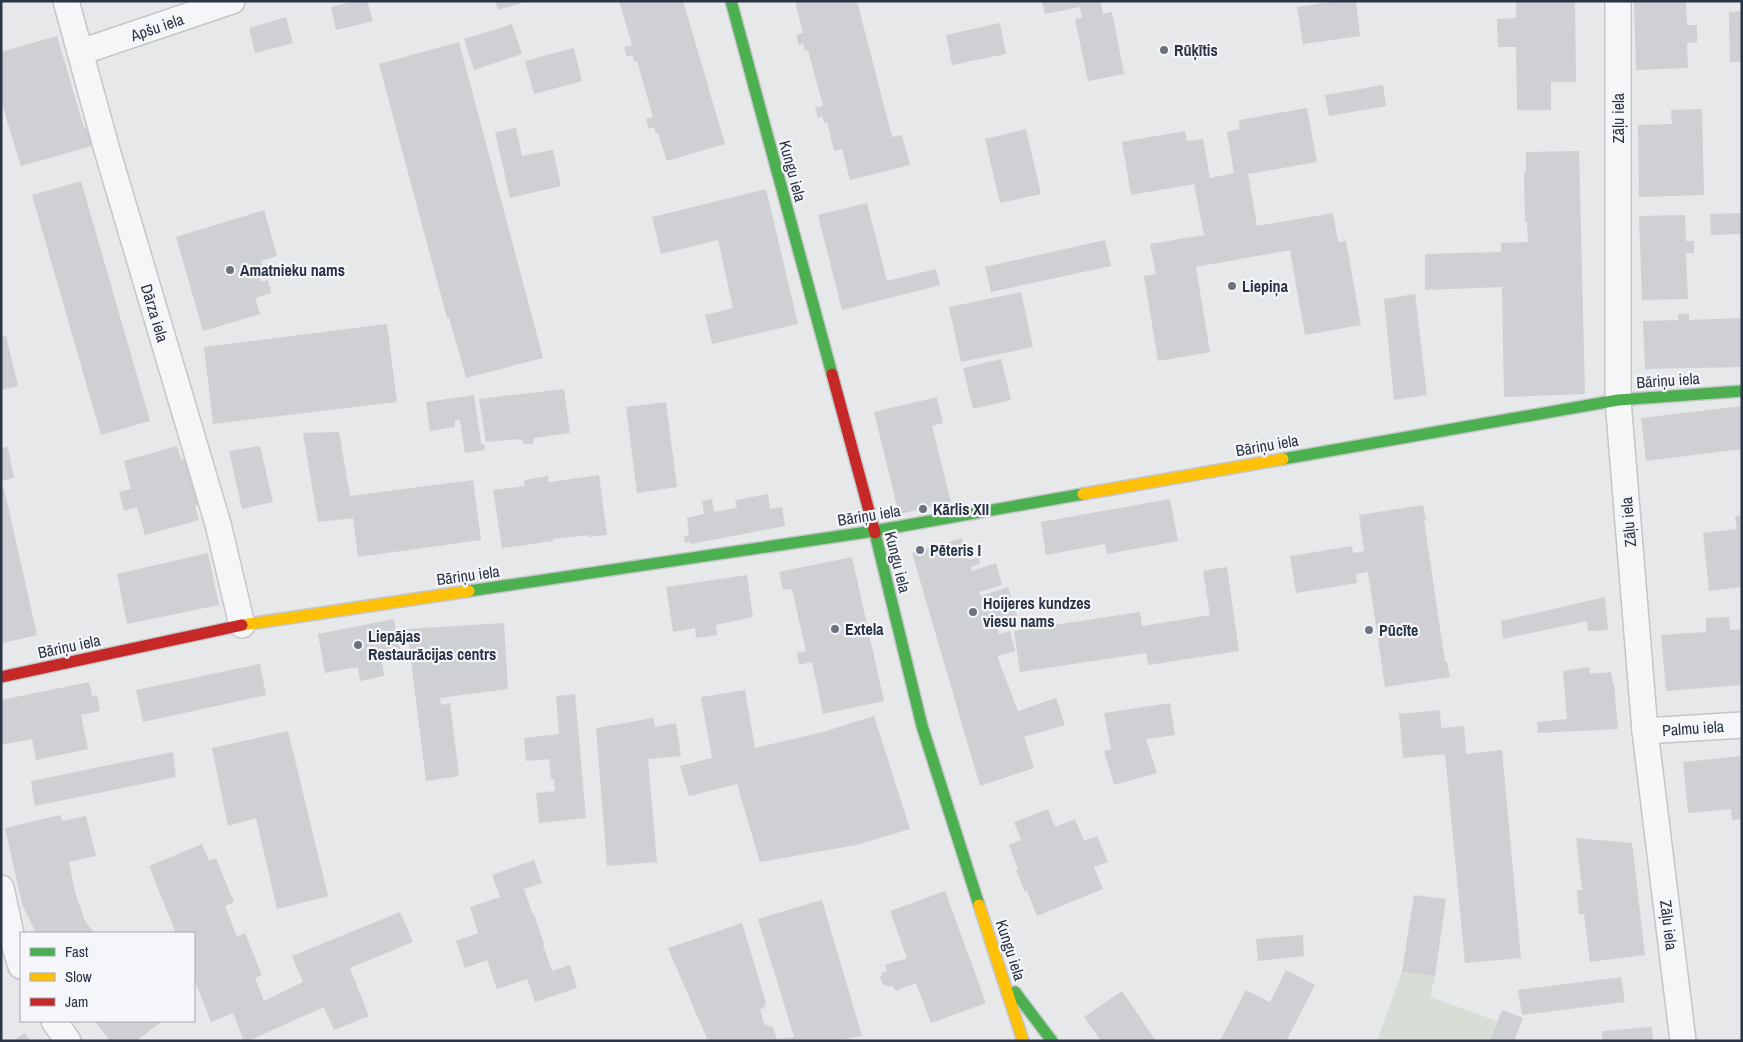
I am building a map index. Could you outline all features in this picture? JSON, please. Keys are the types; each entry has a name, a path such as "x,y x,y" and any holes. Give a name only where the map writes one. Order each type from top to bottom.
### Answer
{"street":[{"name":"Dārza iela","path":"66,1 107,150 218,524 242,625"},
{"name":"Apšu iela","path":"81,52 232,1"},
{"name":"Kungu iela","path":"731,1 874,531 922,726 1023,1041"},
{"name":"Zāļu iela","path":"1618,1 1618,400 1645,731 1683,1041"},
{"name":"Bāriņu iela","path":"1,677 242,625 874,531 1618,400 1742,392"},
{"name":"Palmu iela","path":"1645,731 1742,725"},
{"path":"1,888 20,962"},
{"path":"1003,976 1052,1041"},
{"path":"55,1022 68,1041"}],"shaded area":[{"path":"1402,972 1435,976 1430,997 1497,1021 1490,1041 1377,1041"}],"building":[{"path":"355,1 367,1 373,21 336,30 331,7"},
{"path":"495,1 525,1 525,2 498,10"},
{"path":"619,1 683,1 725,144 667,161 658,133 656,134 654,127 649,129 646,119 653,117 637,61 634,62 633,55 627,57 624,47 632,45"},
{"path":"795,1 857,1 892,137 902,135 910,165 850,180 842,149 834,151 827,122 824,123 822,116 818,118 815,107 823,106 808,50 805,51 803,44 799,45 796,35 803,33"},
{"path":"1042,1 1105,1 1101,3 1103,14 1112,12 1124,74 1088,81 1075,19 1082,18 1080,7 1045,14"},
{"path":"1338,1 1356,1 1360,36 1303,44 1297,7"},
{"path":"1516,1 1575,1 1576,82 1551,82 1551,110 1517,110 1516,47 1498,47 1497,19 1516,18"},
{"path":"1634,1 1686,1 1687,25 1697,25 1697,42 1687,43 1688,68 1636,70"},
{"path":"1742,11 1742,62 1730,62 1729,12"},
{"path":"286,17 293,43 255,53 249,28"},
{"path":"1000,23 1006,54 952,65 946,35"},
{"path":"512,24 522,54 474,70 464,39"},
{"path":"57,36 84,128 94,126 99,144 21,166 1,101 1,52"},
{"path":"459,42 543,358 466,378 449,317 447,318 379,64"},
{"path":"574,48 582,81 534,94 525,61"},
{"path":"1383,85 1386,106 1329,116 1325,95"},
{"path":"1307,108 1317,162 1248,174 1257,226 1333,213 1338,242 1346,241 1361,325 1305,335 1290,250 1196,267 1210,352 1158,361 1144,276 1156,274 1150,244 1204,235 1194,184 1131,195 1122,142 1185,131 1187,141 1203,139 1210,178 1234,173 1227,132 1240,129 1239,120"},
{"path":"1702,109 1704,195 1639,197 1638,125 1672,124 1671,110"},
{"path":"516,128 522,156 553,150 561,186 510,198 495,132"},
{"path":"1026,129 1041,194 1000,203 985,139"},
{"path":"1579,151 1585,394 1504,397 1502,287 1425,290 1425,254 1501,252 1501,243 1528,242 1527,222 1525,222 1524,173 1526,172 1526,152"},
{"path":"81,181 150,421 101,435 32,195"},
{"path":"766,189 798,324 712,344 705,315 733,308 718,240 661,254 652,217"},
{"path":"867,203 887,281 936,269 940,285 842,310 818,215"},
{"name":"Amatnieku nams","path":"264,210 277,256 261,261 262,265 270,264 273,270 270,276 260,278 261,282 268,280 271,293 255,298 260,314 203,331 176,237"},
{"path":"1742,213 1742,234 1711,235 1710,214"},
{"path":"1685,215 1686,241 1694,241 1694,253 1686,253 1688,299 1642,300 1639,216"},
{"path":"1105,240 1111,266 991,292 985,267"},
{"path":"1021,292 1033,347 961,362 949,307"},
{"path":"1415,294 1427,395 1394,400 1384,299"},
{"path":"1678,314 1689,314 1689,320 1742,318 1742,367 1645,369 1643,321 1678,320"},
{"path":"387,324 397,402 213,424 204,347"},
{"path":"6,336 18,386 1,390 1,337"},
{"path":"1001,359 1011,400 973,409 963,368"},
{"path":"564,389 570,433 534,438 533,444 524,444 521,439 486,442 479,399"},
{"path":"474,395 481,444 484,444 485,450 465,453 460,420 455,421 455,427 430,431 426,402"},
{"path":"937,397 943,423 932,426 951,502 899,514 874,412"},
{"path":"666,402 677,487 637,493 626,407"},
{"path":"1742,406 1742,449 1646,461 1641,418"},
{"path":"339,432 350,496 473,480 481,540 358,557 353,518 318,522 303,433"},
{"path":"177,446 181,460 186,458 200,505 195,506 199,520 145,535 137,507 124,511 119,492 131,489 124,461"},
{"path":"260,446 273,502 242,509 229,451"},
{"path":"8,447 14,478 1,481 1,448"},
{"path":"599,475 607,535 553,539 553,541 502,548 493,490 525,486 524,480 548,476 549,482"},
{"path":"4,488 37,635 3,643 1,635 1,489"},
{"path":"768,494 770,509 782,507 785,526 691,544 691,542 685,543 684,536 689,535 687,518 704,514 702,501 712,499 714,512 737,508 735,500"},
{"path":"1170,499 1178,541 1107,554 1105,544 1046,555 1041,522"},
{"path":"1423,505 1445,662 1447,662 1450,677 1385,687 1368,572 1356,574 1357,583 1296,593 1290,556 1352,546 1353,553 1364,551 1359,515"},
{"path":"1742,515 1742,587 1709,591 1703,533 1737,529 1735,516"},
{"path":"962,538 969,560 979,557 980,564 971,567 972,571 996,563 1002,585 979,592 980,596 1008,587 1018,619 997,626 999,634 1010,631 1015,651 997,656 1018,711 1056,698 1065,725 1024,737 1034,768 980,786 912,553"},
{"path":"208,553 219,605 127,624 117,574"},
{"name":"Extela","path":"852,557 884,701 823,714 812,662 799,665 797,653 806,651 792,589 783,590 779,572"},
{"path":"1227,567 1239,651 1148,665 1146,653 1020,672 1014,631 1140,612 1142,626 1210,615 1203,571"},
{"path":"747,575 753,617 716,625 717,635 696,638 695,628 673,632 666,587"},
{"path":"1605,597 1608,630 1588,631 1587,621 1503,639 1501,621"},
{"path":"1729,617 1730,630 1742,629 1742,685 1666,691 1661,635 1706,632 1706,618"},
{"path":"394,619 402,658 382,662 384,676 360,681 358,667 325,673 318,634"},
{"path":"504,623 508,689 440,698 441,705 450,703 459,776 426,781 407,629"},
{"path":"260,664 266,695 143,722 136,690"},
{"path":"1589,667 1590,674 1611,672 1614,684 1618,729 1538,733 1537,722 1567,719 1563,671"},
{"path":"89,682 92,696 97,695 100,711 81,715 88,749 36,760 32,739 1,745 1,700"},
{"path":"745,690 755,748 823,732 874,716 910,829 856,845 760,862 737,784 689,796 680,766 712,758 701,697"},
{"path":"575,694 586,818 539,823 536,793 555,791 554,779 551,779 549,759 526,761 524,738 559,734 556,696"},
{"path":"1170,703 1175,735 1146,739 1157,773 1114,785 1104,751 1111,749 1104,713"},
{"path":"1440,710 1441,728 1464,726 1466,754 1502,750 1521,958 1465,963 1445,754 1403,758 1399,714"},
{"path":"653,718 655,727 676,723 681,756 648,759 657,862 607,866 596,728"},
{"path":"288,731 328,896 277,909 256,818 228,826 212,748"},
{"path":"173,752 176,777 35,806 31,781"},
{"path":"1742,756 1742,819 1732,820 1731,809 1688,813 1683,762"},
{"path":"1048,809 1055,827 1075,819 1084,841 1097,836 1108,862 1094,867 1103,889 1037,916 1016,870 1018,869 1009,845 1021,840 1014,822"},
{"path":"60,815 62,821 86,816 96,856 69,862 75,892 85,921 93,932 36,932 22,904 5,828"},
{"path":"1576,838 1632,843 1645,955 1590,962 1584,914 1579,914 1577,890 1582,890"},
{"path":"202,844 209,861 216,858 234,902 225,906 237,937 245,933 262,975 255,978 264,1001 303,982 292,956 400,912 413,942 350,968 369,1016 334,1030 324,1007 248,1041 244,1041 233,1013 211,1022 195,981 195,932 176,932 149,866"},
{"path":"534,860 542,883 524,889 552,971 570,965 577,988 535,1002 527,979 497,989 487,960 465,968 456,941 478,933 470,907 500,897 492,875"},
{"path":"945,891 986,1003 931,1023 916,983 895,991 893,986 889,987 883,984 880,978 883,972 887,971 885,965 907,958 890,911"},
{"path":"1414,895 1446,899 1435,976 1402,972"},
{"path":"822,900 862,1036 835,1041 708,1041 668,948 742,923 766,1003 764,1008 760,1009 764,1024 773,1027 777,1039 794,1037 758,919"},
{"path":"1303,935 1304,956 1258,961 1256,939"},
{"path":"1286,970 1315,985 1286,1041 1220,1041 1246,990 1270,1002"},
{"path":"1621,977 1625,1002 1522,1015 1518,990"},
{"path":"1122,991 1156,1041 1101,1041 1084,1017"},
{"path":"1502,1010 1523,1018 1514,1041 1490,1041"},
{"path":"96,1022 160,1023 136,1041 110,1041"},
{"path":"1652,1027 1653,1041 1602,1041 1602,1031"},
{"path":"25,1033 30,1041 13,1041"}],"traffic: fast":[{"path":"731,1 832,374"},
{"path":"1283,459 1618,400 1742,391"},
{"path":"469,591 874,531 1083,494"},
{"path":"875,533 922,726 979,905"},
{"path":"1015,992 1052,1041"}],"traffic: slow":[{"path":"1083,494 1283,459"},
{"path":"242,625 469,591"},
{"path":"979,905 1023,1041"}],"traffic: jam":[{"path":"832,374 875,533"},
{"path":"1,677 242,625"}],"place":[{"name":"Rūķītis","path":"1164,50"},
{"name":"Amatnieku nams","path":"230,270"},
{"name":"Liepiņa","path":"1232,286"},
{"name":"Kārlis XII","path":"923,509"},
{"name":"Pēteris I","path":"920,550"},
{"name":"Hoijeres kundzes viesu nams","path":"973,612"},
{"name":"Extela","path":"835,629"},
{"name":"Pūcīte","path":"1369,630"},
{"name":"Liepājas Restaurācijas centrs","path":"358,645"}]}
